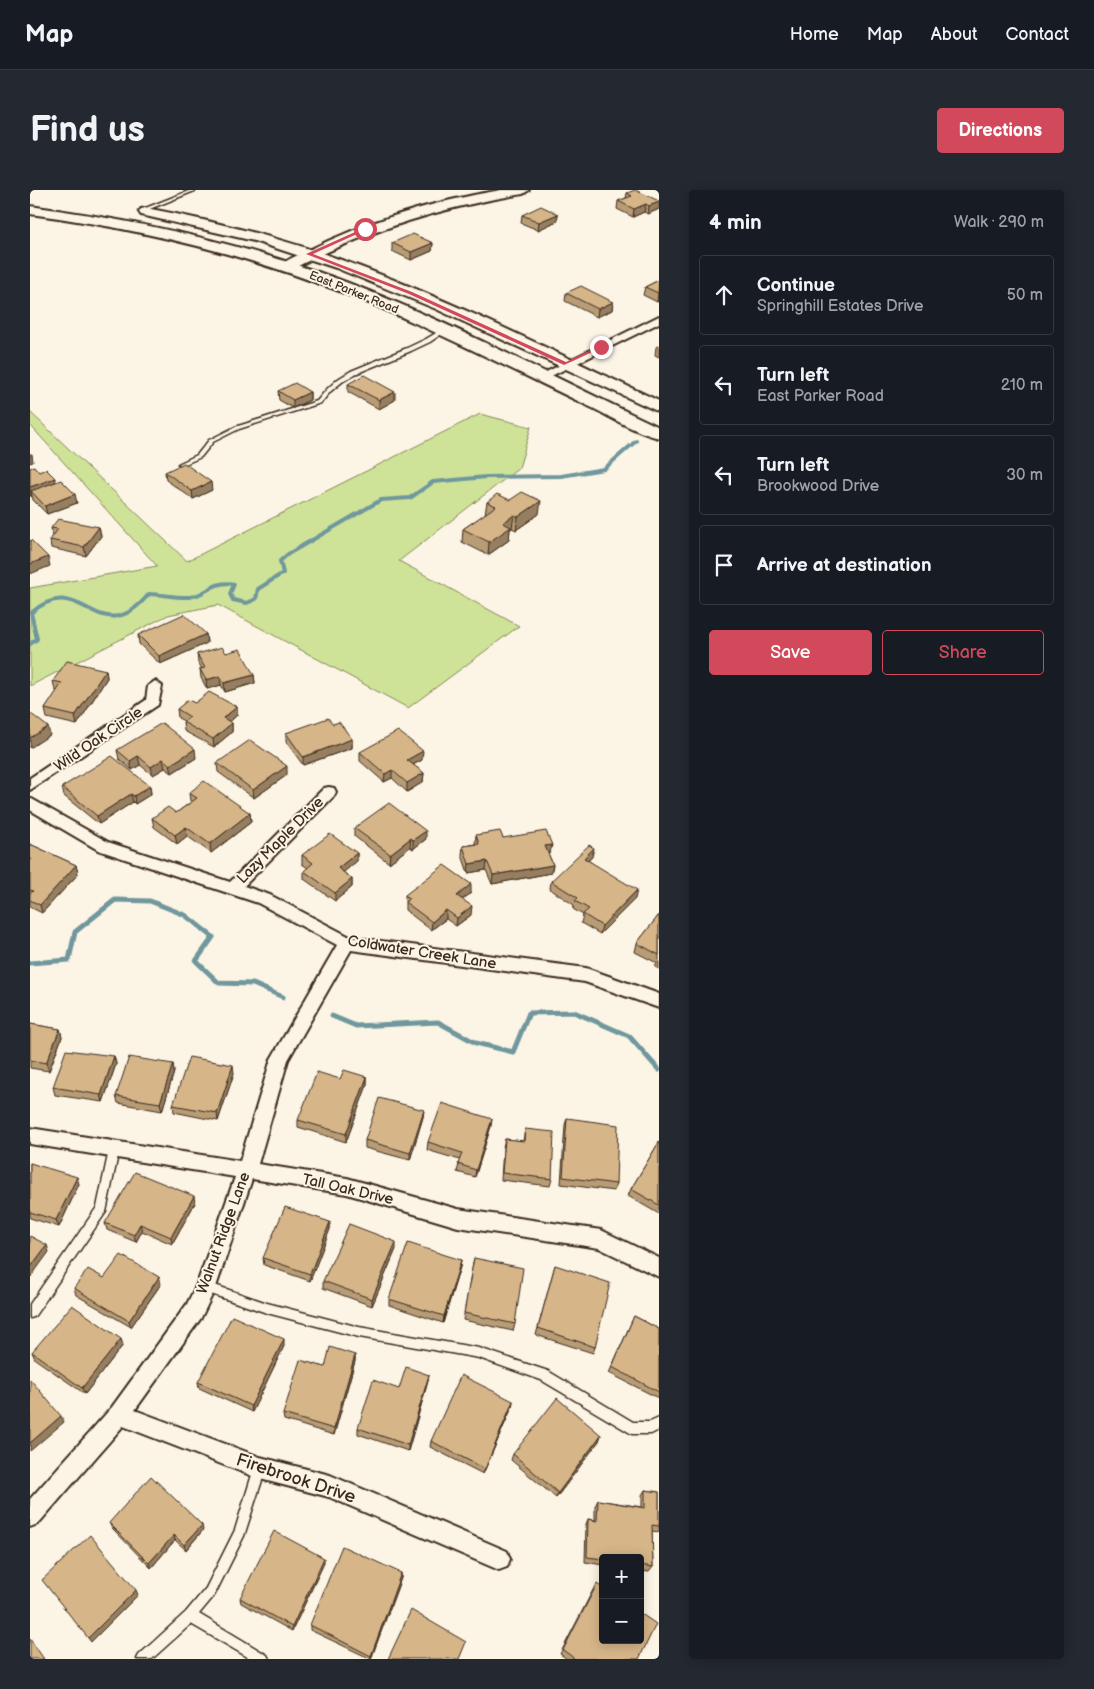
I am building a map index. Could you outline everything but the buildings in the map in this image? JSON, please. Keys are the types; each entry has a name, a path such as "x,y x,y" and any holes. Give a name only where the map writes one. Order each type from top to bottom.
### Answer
{"main road":[{"name":"East Parker Road","path":"125,208 233,232 309,254 424,298 659,407"},
{"name":"East Parker Road","path":"30,210 161,232 286,266 362,294 659,433"}],"street":[{"path":"286,266 352,234 401,216 467,199 523,190"},
{"path":"541,377 659,319"},
{"name":"Wild Oak Circle","path":"30,785 153,702 155,686"},
{"name":"Lazy Maple Drive","path":"232,889 329,792"},
{"name":"Coldwater Creek Lane","path":"30,803 103,846 264,899 347,943 586,975 659,1001"},
{"name":"Walnut Ridge Lane","path":"30,1516 119,1414 194,1311 206,1287 280,1059 347,943"},
{"name":"Tall Oak Drive","path":"30,1136 114,1150 246,1168 348,1186 458,1218 601,1239 659,1268"},
{"name":"Firebrook Drive","path":"119,1414 260,1468 330,1486 499,1560"}],"lane":[{"path":"140,211 195,190"},
{"path":"181,464 199,456 211,441 237,428 319,402 326,391 346,376 423,344 443,331"},
{"path":"30,1313 102,1209 114,1150"},
{"path":"206,1287 267,1308 359,1332 479,1353 544,1375 632,1428 651,1428 659,1424"},
{"path":"143,1659 190,1616 210,1592 240,1532 260,1468"},
{"path":"190,1616 263,1659"}],"green space":[{"path":"30,412 187,561 480,414 531,427 519,468 399,561 519,626 408,708 218,605 168,615 30,686 30,588 157,566 30,425"}],"waterway":[{"path":"30,644 37,639 31,613 49,602 64,600 77,603 103,615 116,616 131,610 149,594 189,597 227,583 234,584 230,594 233,600 247,603 256,599 258,589 283,573 280,561 288,554 381,500 410,498 433,482 486,477 561,476 604,469 636,441"},
{"path":"30,963 69,960 75,932 115,900 150,901 185,915 213,937 196,961 219,983 253,984 283,997"},
{"path":"332,1016 356,1026 438,1022 476,1043 513,1052 529,1013 574,1012 629,1036 659,1070"}],"route":[{"path":"365,229 309,254 368,275 448,309 566,364 601,347"}]}
